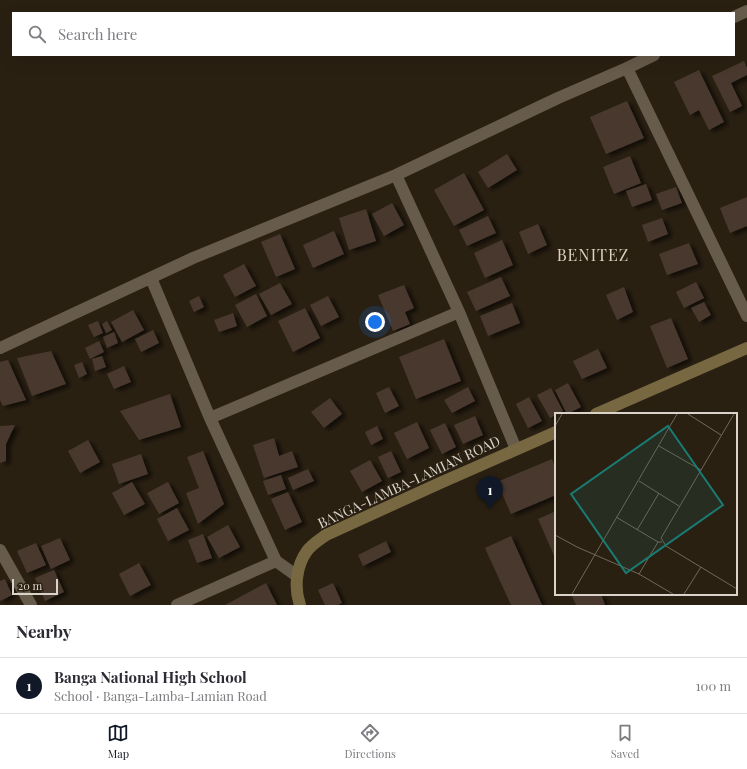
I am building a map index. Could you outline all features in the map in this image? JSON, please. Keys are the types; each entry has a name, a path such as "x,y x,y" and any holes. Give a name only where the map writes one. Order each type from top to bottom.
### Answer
{"main road":[{"path":"598,413 747,348"},
{"name":"BANGA-LAMBA-LAMIAN ROAD","path":"300,605 298,599 297,576 301,563 307,551 326,535 555,432"}],"street":[{"path":"735,17 747,11"},
{"path":"0,348 193,258 396,175 558,98 652,56"},
{"path":"627,68 747,316"},
{"path":"396,175 459,312 516,449"},
{"path":"151,278 210,418 276,561 297,576"},
{"path":"210,418 459,312"},
{"path":"0,550 31,605"},
{"path":"177,605 276,561"}],"building":[{"path":"744,61 747,68 747,75 731,83 742,106 730,112 712,76"},
{"path":"699,70 724,122 709,130 699,110 690,115 674,82"},
{"path":"627,101 644,138 606,154 590,117"},
{"path":"507,154 517,170 488,188 478,172"},
{"path":"630,156 641,183 614,194 603,167"},
{"path":"464,173 484,210 454,226 434,190"},
{"path":"646,184 652,200 632,207 626,191"},
{"path":"676,187 682,203 662,210 656,194"},
{"path":"747,197 747,226 730,233 720,208"},
{"path":"392,203 404,225 384,236 372,214"},
{"path":"366,209 376,241 349,250 339,218"},
{"path":"488,216 496,233 467,246 459,230"},
{"path":"662,218 668,234 648,242 642,225"},
{"path":"538,224 547,245 528,254 519,232"},
{"path":"334,231 344,254 313,268 303,245"},
{"path":"280,234 295,269 276,277 261,242"},
{"path":"502,240 513,265 485,278 474,253"},
{"path":"689,243 698,264 667,275 659,254"},
{"path":"244,264 256,286 235,297 223,275"},
{"path":"501,277 510,296 476,311 467,292"},
{"path":"696,282 704,298 684,308 676,292"},
{"path":"280,283 292,304 271,315 259,294"},
{"path":"404,285 414,308 405,312 410,324 393,331 378,295"},
{"path":"624,287 633,312 617,320 606,295"},
{"path":"256,294 267,316 247,327 235,305"},
{"path":"199,296 204,307 194,312 189,301"},
{"path":"328,296 339,317 321,326 310,305"},
{"path":"704,302 711,315 699,322 691,308"},
{"path":"512,303 520,323 488,336 480,316"},
{"path":"305,308 320,338 293,352 278,321"},
{"path":"133,310 144,330 122,342 111,322"},
{"path":"233,313 237,326 219,332 214,320"},
{"path":"671,318 688,359 667,368 650,326"},
{"path":"98,321 103,333 94,337 88,325"},
{"path":"107,321 112,330 106,333 102,324"},
{"path":"153,330 159,343 141,352 135,339"},
{"path":"114,332 118,343 107,348 103,337"},
{"path":"444,339 461,381 416,399 399,357"},
{"path":"99,341 104,352 90,359 85,348"},
{"path":"598,349 607,368 582,379 573,361"},
{"path":"51,351 66,384 32,396 17,358"},
{"path":"102,356 106,367 95,371 92,359"},
{"path":"8,360 26,400 3,406 0,400 0,362"},
{"path":"82,362 87,374 79,378 74,365"},
{"path":"124,366 131,382 114,389 107,374"},
{"path":"568,383 581,407 566,413 555,390"},
{"path":"389,387 399,406 385,413 376,393"},
{"path":"468,387 475,401 452,413 444,400"},
{"path":"551,388 563,411 555,413 555,415 550,418 537,395"},
{"path":"170,394 181,427 139,440 120,411"},
{"path":"529,397 542,421 528,428 516,404"},
{"path":"330,398 342,414 324,428 311,412"},
{"path":"475,416 483,435 463,444 454,425"},
{"path":"417,422 429,448 407,459 394,433"},
{"path":"445,423 456,447 442,454 430,430"},
{"path":"15,425 6,444 6,461 0,463 0,426"},
{"path":"377,426 383,439 371,445 365,432"},
{"path":"274,438 279,456 292,451 298,467 264,478 253,445"},
{"path":"88,440 100,462 80,473 68,451"},
{"path":"203,451 224,504 198,524 186,493 199,488 187,457"},
{"path":"391,451 401,472 388,478 378,457"},
{"path":"141,454 148,474 119,484 112,464"},
{"path":"552,459 555,466 555,495 511,514 497,482"},
{"path":"370,460 382,481 362,492 350,471"},
{"path":"308,469 314,481 293,490 288,478"},
{"path":"281,475 286,489 268,495 263,481"},
{"path":"132,482 145,504 124,515 112,493"},
{"path":"168,482 179,503 159,514 147,493"},
{"path":"288,492 302,522 285,530 271,499"},
{"path":"177,508 189,530 168,541 157,519"},
{"path":"555,511 555,558 538,519"},
{"path":"228,525 240,547 219,558 207,537"},
{"path":"203,534 212,558 197,563 188,540"},
{"path":"511,536 542,605 511,605 485,548"},
{"path":"60,538 70,560 51,569 41,546"},
{"path":"386,541 391,552 363,566 358,555"},
{"path":"36,543 46,565 27,573 17,551"},
{"path":"139,563 151,585 130,596 119,574"},
{"path":"54,570 64,592 45,601 35,578"},
{"path":"5,579 12,595 0,601 0,581"},
{"path":"266,583 277,605 225,605"},
{"path":"333,583 342,603 338,605 325,605 318,590"},
{"path":"571,595 601,595 605,605 576,605"}],"place":[{"name":"Banga National High School","path":"490,509"}],"district":[{"name":"BENITEZ","path":"593,255"}]}
